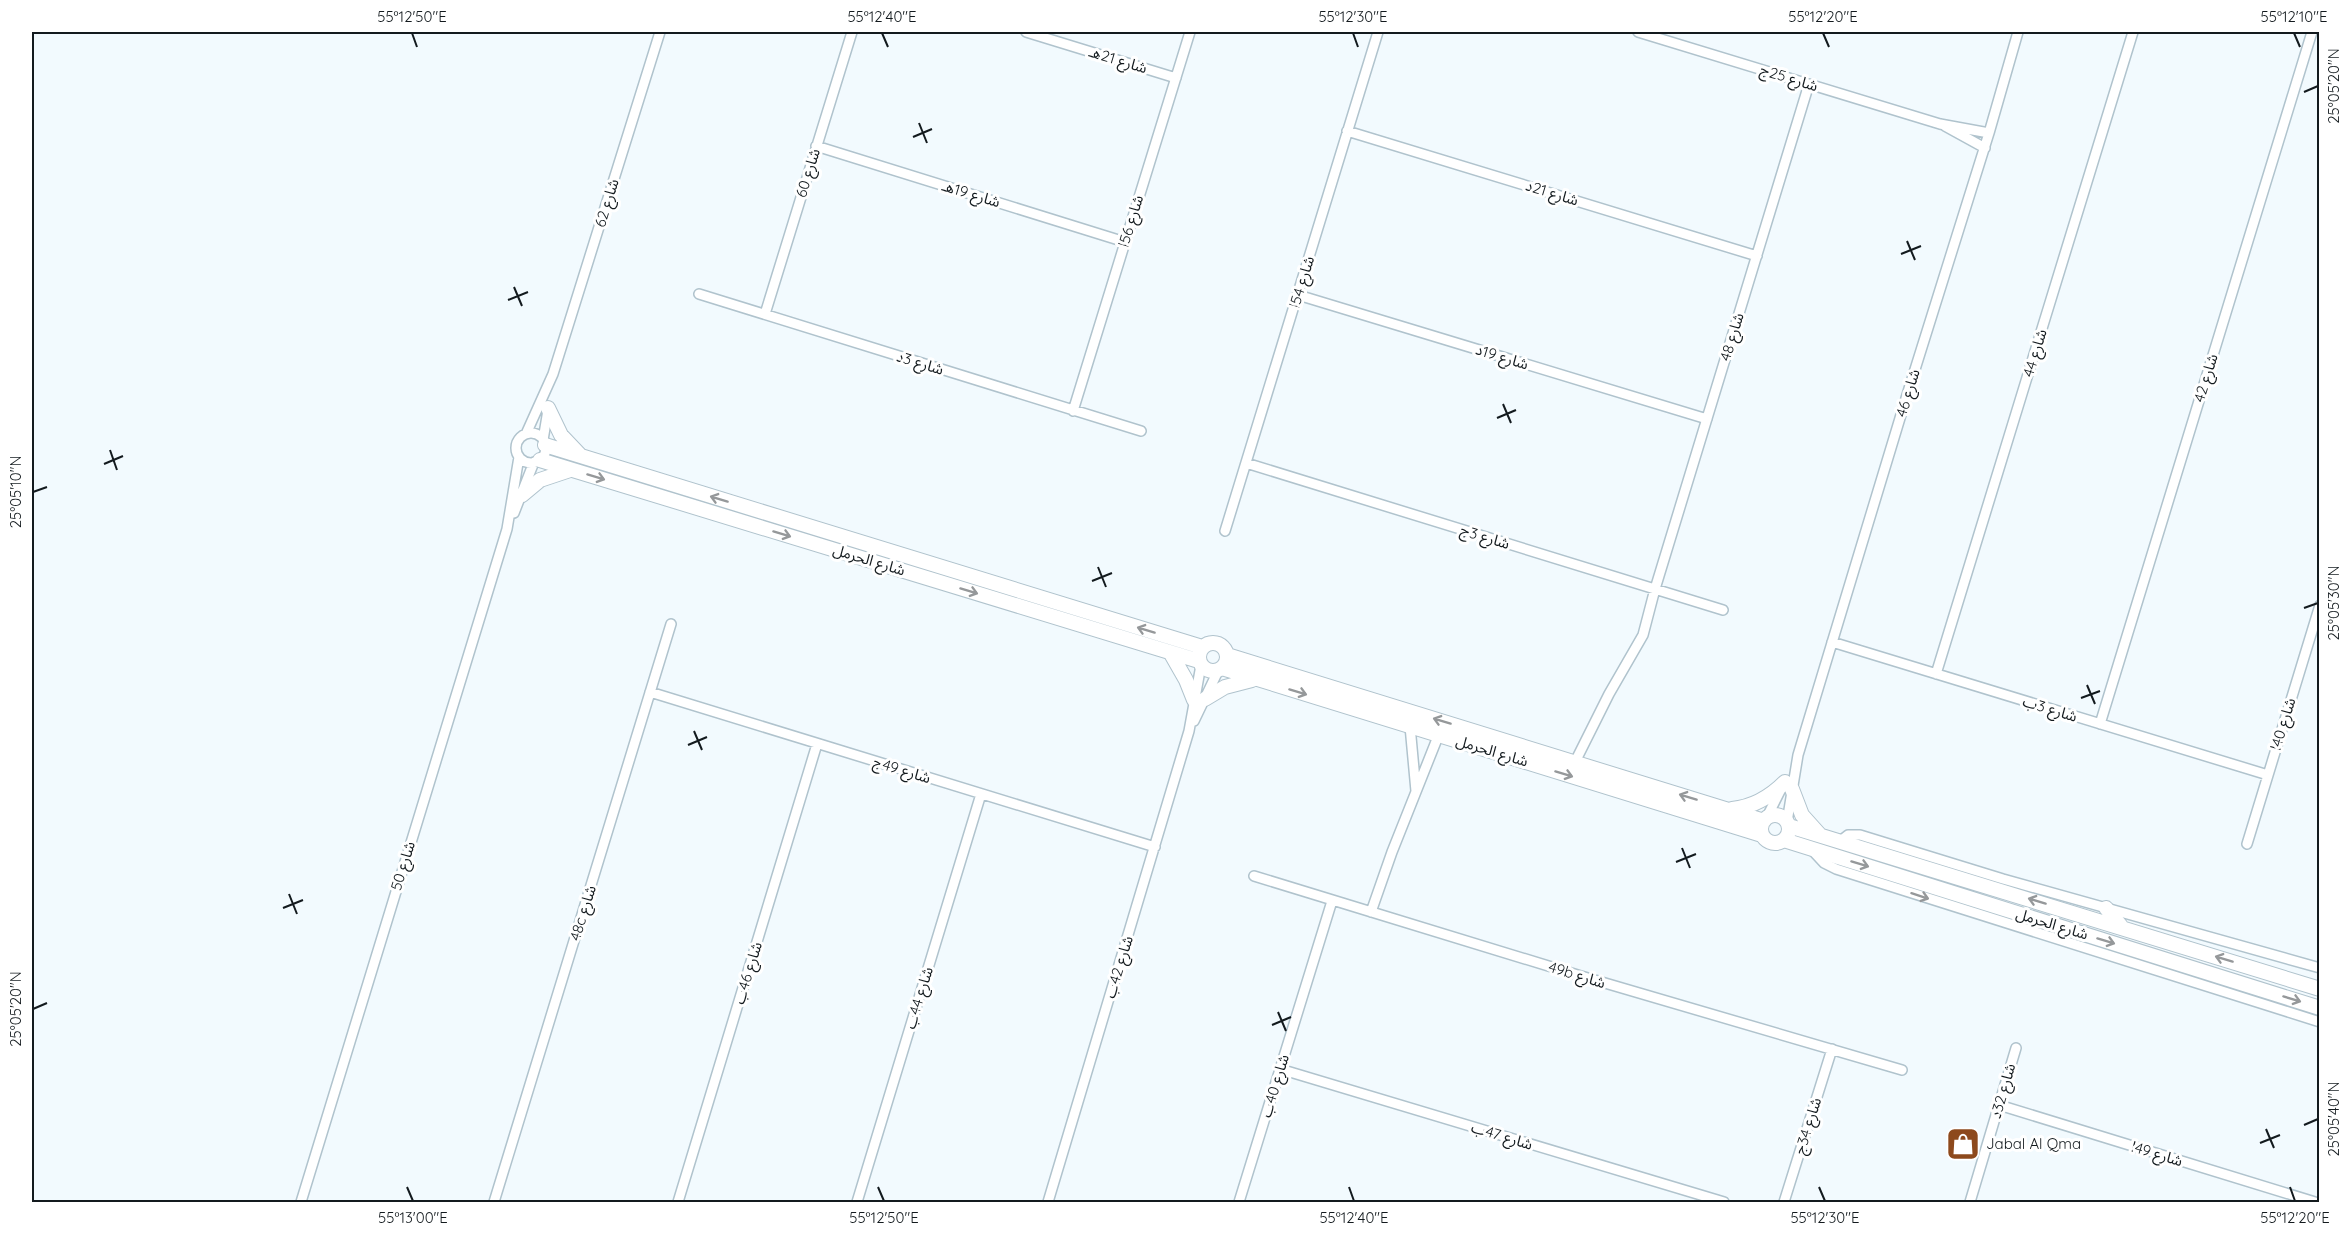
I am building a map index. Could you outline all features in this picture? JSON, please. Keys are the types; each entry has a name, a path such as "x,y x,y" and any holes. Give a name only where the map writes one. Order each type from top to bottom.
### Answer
{"street":[{"name":"شارع 62","path":"526,434 553,374 660,32"},
{"name":"شارع 60","path":"765,314 852,32"},
{"name":"شارع 21هـ","path":"1026,32 1176,78"},
{"name":"شارع 56ا","path":"1073,411 1190,32"},
{"name":"شارع 54ا","path":"1226,531 1378,32"},
{"name":"شارع 25ج","path":"1638,32 1940,124 1989,133"},
{"name":"شارع 46","path":"1765,820 1788,785 1798,754 2018,32"},
{"name":"شارع 44","path":"1936,674 2133,32"},
{"name":"شارع 42","path":"2100,724 2312,32"},
{"name":"شارع 48","path":"1575,762 1609,694 1643,635 1809,84"},
{"name":"شارع 25ج","path":"1940,124 1984,148"},
{"name":"شارع 21د","path":"1347,131 1757,256"},
{"name":"شارع 19هـ","path":"816,146 1125,242"},
{"name":"شارع 3د","path":"699,294 1141,431"},
{"name":"شارع 19د","path":"1298,295 1707,419"},
{"name":"شارع 62","path":"544,443 553,374"},
{"path":"548,408 561,435 581,456"},
{"path":"534,433 544,443 545,452 537,461 524,462 516,450 517,442 526,434 534,433"},
{"name":"شارع الحرمل","path":"544,443 1202,647"},
{"name":"شارع 50","path":"507,529 519,457"},
{"name":"شارع الحرمل","path":"537,461 573,470 1200,663"},
{"name":"شارع 50","path":"301,1203 507,529 537,461"},
{"name":"شارع 3ج","path":"1246,464 1723,610"},
{"path":"522,495 540,480 573,470"},
{"name":"شارع 40ا","path":"2247,844 2319,605"},
{"name":"48c شارع","path":"494,1203 671,624"},
{"path":"1211,642 1225,649 1227,655 1226,662 1220,670 1208,671 1200,663 1199,654 1202,647 1211,642"},
{"name":"شارع 3ب","path":"1832,642 2268,776"},
{"path":"1170,652 1199,699 1237,683 1260,680"},
{"name":"شارع الحرمل","path":"1227,655 1765,820"},
{"name":"شارع 42ب","path":"1048,1203 1199,699 1200,663"},
{"name":"شارع الحرمل","path":"1220,670 1439,734 1762,835"},
{"name":"شارع 42ب","path":"1199,699 1220,670"},
{"name":"شارع 49ج","path":"650,692 1155,847"},
{"path":"1410,726 1417,794"},
{"path":"1371,912 1439,734"},
{"name":"شارع 46ب","path":"678,1203 817,744"},
{"name":"شارع 46","path":"1788,785 1788,824"},
{"path":"1726,809 1754,804 1788,785 1802,815 1822,837"},
{"name":"شارع 44ب","path":"856,1203 981,794"},
{"path":"1776,815 1788,824 1788,834 1784,840 1770,843 1762,835 1761,826 1765,820 1776,815"},
{"name":"شارع الحرمل","path":"1788,824 1822,837 2121,926 2319,989"},
{"path":"1839,842 1848,835 1860,835 2319,968"},
{"name":"شارع الحرمل","path":"1784,840 2319,1008"},
{"path":"1811,849 1819,859 1836,869 2319,1022"},
{"name":"49b شارع","path":"1254,876 1902,1070"},
{"name":"شارع 40ب","path":"1239,1203 1332,901"},
{"path":"2106,908 2121,926"},
{"name":"شارع 32د","path":"1970,1203 2016,1048"},
{"name":"شارع 34ج","path":"1784,1203 1832,1050"},
{"name":"شارع 47ب","path":"1280,1069 1724,1203"},
{"name":"شارع 49ا","path":"1999,1105 2315,1203"}],"place":[{"name":"Jabal Al Qma","path":"1963,1144"}]}
